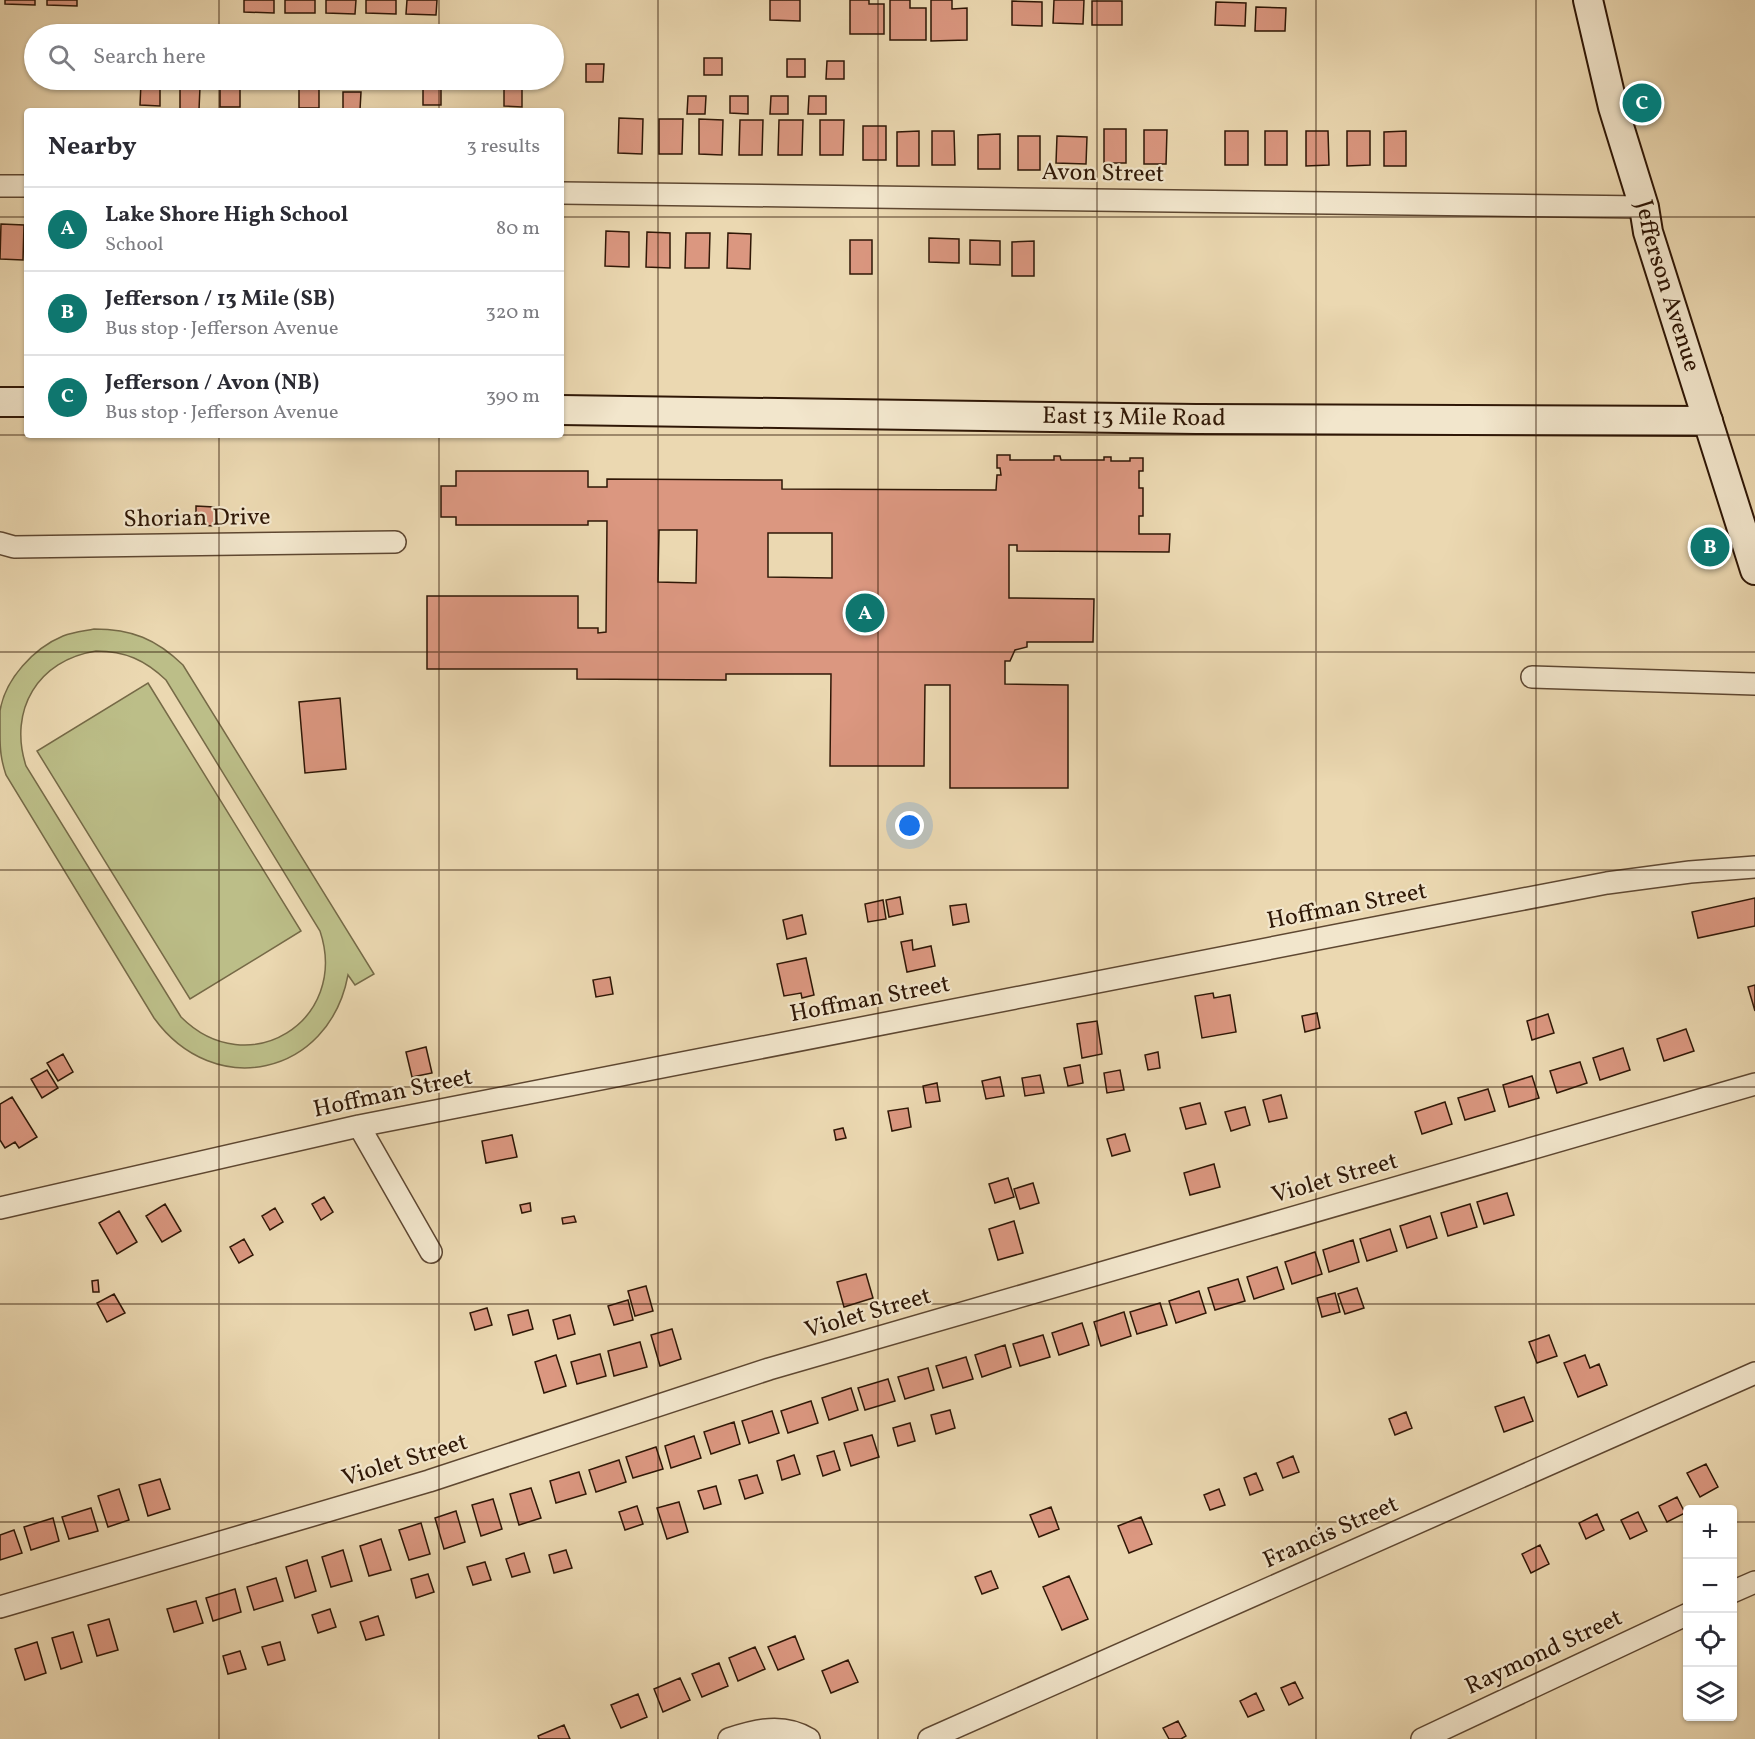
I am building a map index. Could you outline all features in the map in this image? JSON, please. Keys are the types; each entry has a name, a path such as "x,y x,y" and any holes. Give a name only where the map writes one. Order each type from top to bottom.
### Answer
{"main road":[{"name":"Jefferson Avenue","path":"1588,0 1613,107 1644,207 1648,232 1755,570"},
{"path":"0,402 24,402"},
{"name":"East 13 Mile Road","path":"564,410 1207,419 1708,421"}],"street":[{"path":"0,186 24,186"},
{"name":"Avon Street","path":"564,193 1644,207"},
{"name":"Shorian Drive","path":"0,543 26,546 395,542"},
{"path":"1532,677 1755,684"},
{"name":"Hoffman Street","path":"0,1208 359,1126 1596,885 1690,872 1755,867"},
{"name":"Violet Street","path":"0,1607 429,1481 769,1369 1755,1084"},
{"path":"359,1126 431,1252"},
{"name":"Francis Street","path":"928,1739 1755,1373"},
{"path":"1737,1590 1755,1582"},
{"name":"Raymond Street","path":"1422,1739 1683,1616"},
{"path":"729,1739 750,1732 771,1729 787,1730 809,1739"}],"green space":[{"path":"94,629 108,629 143,637 163,648 183,665 374,974 355,985 348,975 337,1009 318,1036 294,1055 266,1066 237,1068 207,1060 179,1044 154,1018 6,775 1,750 0,711 14,676 22,666 52,641","holes":["106,651 134,658 166,680 320,931 325,963 320,992 307,1015 287,1033 262,1043 235,1044 207,1036 181,1017 26,766 21,745 21,726 25,707 32,691 58,665 76,656"]},
{"path":"148,683 301,931 190,999 37,751"}],"building":[{"path":"5,0 35,0 35,5 5,4"},
{"path":"47,0 77,0 77,6 47,5"},
{"path":"244,0 274,0 274,13 244,12"},
{"path":"285,0 315,0 315,13 285,13"},
{"path":"326,0 356,0 355,14 326,13"},
{"path":"366,0 396,0 396,14 366,13"},
{"path":"407,0 437,0 436,15 406,14"},
{"path":"770,0 800,0 800,21 770,20"},
{"path":"850,0 869,0 869,4 884,4 884,34 850,34"},
{"path":"890,0 910,0 910,8 926,8 926,40 890,40"},
{"path":"931,0 952,0 952,9 967,8 967,40 931,41"},
{"path":"1054,0 1084,0 1083,24 1053,23"},
{"path":"1012,1 1042,2 1042,26 1012,25"},
{"path":"1092,1 1122,1 1122,25 1092,25"},
{"path":"1216,2 1246,3 1245,26 1215,25"},
{"path":"1256,7 1286,8 1285,31 1255,31"},
{"path":"704,58 722,58 722,75 704,75"},
{"path":"787,59 805,59 805,77 787,77"},
{"path":"827,61 844,61 844,79 826,79"},
{"path":"586,64 604,64 603,82 586,82"},
{"path":"141,90 160,90 160,106 140,105"},
{"path":"180,90 200,90 199,108 180,108"},
{"path":"220,90 240,90 240,107 220,107"},
{"path":"299,90 319,90 319,108 299,108"},
{"path":"423,90 441,90 441,105 423,105"},
{"path":"504,90 522,90 522,107 504,106"},
{"path":"343,92 361,92 360,108 343,108"},
{"path":"688,96 706,96 705,114 687,114"},
{"path":"730,96 748,96 748,114 730,113"},
{"path":"771,96 788,96 788,114 770,114"},
{"path":"809,96 826,96 826,114 808,114"},
{"path":"619,118 643,119 642,154 618,153"},
{"path":"659,119 683,119 682,154 659,154"},
{"path":"699,119 723,120 722,155 699,154"},
{"path":"740,120 763,120 762,155 739,155"},
{"path":"779,120 803,120 802,155 778,155"},
{"path":"820,120 844,120 843,155 820,155"},
{"path":"863,126 886,126 886,160 863,160"},
{"path":"1104,129 1126,129 1126,163 1104,163"},
{"path":"1144,130 1167,130 1166,164 1144,164"},
{"path":"919,131 919,166 897,166 897,132"},
{"path":"932,131 954,131 955,165 932,165"},
{"path":"1225,131 1248,131 1248,165 1225,165"},
{"path":"1265,131 1287,131 1287,165 1265,165"},
{"path":"1306,131 1328,131 1329,165 1306,166"},
{"path":"1347,131 1370,131 1370,165 1347,166"},
{"path":"1406,131 1406,166 1384,166 1384,132"},
{"path":"1000,134 1000,169 978,169 978,135"},
{"path":"1018,136 1040,136 1040,170 1018,170"},
{"path":"1057,136 1087,137 1086,164 1056,163"},
{"path":"1,224 24,225 23,260 0,259"},
{"path":"606,231 629,232 629,267 605,266"},
{"path":"647,232 670,233 670,268 646,267"},
{"path":"686,233 710,233 709,268 685,268"},
{"path":"728,233 751,234 750,269 727,268"},
{"path":"929,238 959,239 959,263 929,262"},
{"path":"850,240 872,240 872,274 850,274"},
{"path":"970,240 1000,241 1000,265 970,264"},
{"path":"1034,241 1034,276 1012,276 1012,242"},
{"path":"997,455 1010,455 1010,460 1054,460 1054,456 1060,456 1061,460 1104,460 1104,457 1111,457 1111,461 1130,461 1130,458 1143,458 1143,471 1139,471 1139,488 1143,488 1143,516 1139,516 1139,534 1170,534 1169,552 1017,551 1017,545 1009,545 1009,598 1094,599 1093,642 1027,642 1027,647 1015,650 1010,661 1005,661 1005,684 1068,685 1068,788 950,788 950,685 925,685 924,766 830,766 831,674 726,674 726,680 577,679 577,669 427,669 427,596 578,596 578,628 598,628 598,633 606,632 607,521 588,521 588,525 456,525 456,517 441,517 441,486 456,486 456,471 588,471 588,487 607,487 607,479 782,480 782,489 996,490 997,475 1001,475 1000,468 997,468","holes":["659,530 697,530 696,583 658,582","768,533 832,533 832,578 768,577"]},
{"path":"196,506 214,507 214,526 196,525"},
{"path":"340,698 346,769 305,773 299,702"},
{"path":"900,897 903,914 889,917 886,900"},
{"path":"1755,898 1755,926 1698,938 1692,912"},
{"path":"883,900 886,919 868,922 865,904"},
{"path":"966,904 969,922 953,925 950,906"},
{"path":"802,915 806,934 787,939 783,920"},
{"path":"912,940 913,950 931,946 935,966 907,972 901,942"},
{"path":"806,958 814,995 802,998 801,993 784,996 777,964"},
{"path":"610,977 613,994 596,997 593,980"},
{"path":"1755,985 1755,1011 1748,987"},
{"path":"1213,993 1214,998 1230,995 1236,1032 1202,1038 1195,996"},
{"path":"1317,1013 1320,1028 1305,1032 1302,1016"},
{"path":"1548,1014 1554,1033 1532,1040 1527,1021"},
{"path":"1097,1021 1102,1054 1082,1058 1077,1024"},
{"path":"1686,1029 1694,1051 1664,1061 1657,1039"},
{"path":"426,1047 432,1073 412,1077 406,1052"},
{"path":"1623,1048 1630,1070 1600,1080 1593,1058"},
{"path":"1158,1052 1160,1068 1148,1070 1145,1055"},
{"path":"63,1054 73,1072 58,1081 47,1063"},
{"path":"1580,1062 1587,1083 1557,1093 1550,1071"},
{"path":"1080,1065 1083,1083 1068,1086 1064,1068"},
{"path":"47,1070 58,1088 42,1098 31,1079"},
{"path":"1120,1070 1124,1090 1107,1093 1104,1073"},
{"path":"1040,1075 1044,1093 1025,1096 1022,1078"},
{"path":"1532,1076 1539,1098 1509,1107 1503,1085"},
{"path":"1000,1077 1004,1096 986,1099 982,1081"},
{"path":"937,1083 940,1101 926,1103 923,1086"},
{"path":"1488,1089 1495,1111 1465,1120 1458,1098"},
{"path":"1281,1095 1287,1118 1269,1122 1263,1100"},
{"path":"12,1097 37,1137 19,1148 15,1142 5,1148 0,1140 0,1104"},
{"path":"1445,1102 1452,1124 1422,1134 1415,1112"},
{"path":"1200,1103 1206,1124 1186,1129 1180,1108"},
{"path":"1245,1107 1250,1125 1231,1131 1225,1112"},
{"path":"908,1108 911,1127 892,1131 888,1111"},
{"path":"843,1128 846,1138 836,1140 834,1130"},
{"path":"1125,1134 1130,1151 1112,1156 1107,1139"},
{"path":"512,1135 517,1157 486,1163 482,1141"},
{"path":"1214,1164 1220,1187 1190,1195 1184,1173"},
{"path":"1008,1178 1014,1197 995,1203 989,1184"},
{"path":"1033,1183 1039,1203 1020,1209 1014,1189"},
{"path":"1507,1193 1514,1215 1484,1224 1477,1202"},
{"path":"324,1197 333,1212 321,1220 312,1204"},
{"path":"530,1203 531,1211 522,1213 520,1205"},
{"path":"165,1204 181,1231 162,1242 146,1216"},
{"path":"1470,1204 1477,1227 1448,1236 1441,1213"},
{"path":"275,1208 283,1222 270,1230 262,1216"},
{"path":"119,1211 137,1242 117,1254 99,1223"},
{"path":"574,1216 576,1222 563,1224 562,1218"},
{"path":"1430,1216 1437,1238 1407,1248 1400,1226"},
{"path":"1014,1221 1023,1253 998,1260 989,1229"},
{"path":"1390,1229 1397,1251 1367,1261 1360,1239"},
{"path":"244,1239 253,1255 239,1263 230,1247"},
{"path":"1353,1240 1359,1262 1329,1272 1323,1250"},
{"path":"1315,1252 1322,1274 1292,1284 1285,1262"},
{"path":"1277,1267 1284,1289 1254,1299 1247,1277"},
{"path":"866,1274 873,1298 844,1307 837,1282"},
{"path":"1238,1279 1245,1301 1215,1310 1208,1288"},
{"path":"98,1280 99,1292 93,1292 92,1281"},
{"path":"646,1286 653,1311 635,1316 628,1291"},
{"path":"1357,1288 1364,1308 1345,1314 1338,1294"},
{"path":"1199,1291 1206,1313 1176,1323 1169,1301"},
{"path":"1335,1293 1340,1312 1322,1317 1317,1298"},
{"path":"114,1294 125,1313 107,1322 97,1303"},
{"path":"628,1300 633,1320 614,1325 608,1306"},
{"path":"1160,1303 1167,1325 1137,1334 1130,1312"},
{"path":"487,1308 492,1325 475,1330 470,1313"},
{"path":"528,1310 533,1329 513,1335 508,1315"},
{"path":"1124,1312 1131,1336 1101,1346 1094,1322"},
{"path":"570,1315 575,1334 558,1339 553,1320"},
{"path":"1082,1323 1089,1345 1059,1355 1052,1333"},
{"path":"672,1329 681,1359 660,1366 651,1335"},
{"path":"1043,1335 1050,1357 1020,1366 1013,1344"},
{"path":"1549,1335 1557,1356 1537,1363 1529,1342"},
{"path":"640,1342 647,1367 614,1376 608,1351"},
{"path":"1005,1345 1011,1367 982,1377 975,1355"},
{"path":"600,1354 606,1376 577,1384 571,1362"},
{"path":"556,1355 566,1386 544,1393 535,1362"},
{"path":"1585,1355 1590,1368 1599,1364 1607,1385 1578,1397 1564,1363"},
{"path":"966,1357 973,1379 943,1388 936,1366"},
{"path":"928,1368 934,1390 905,1399 898,1377"},
{"path":"888,1379 895,1401 865,1410 858,1388"},
{"path":"851,1388 858,1410 829,1420 822,1398"},
{"path":"1524,1397 1533,1421 1504,1432 1495,1407"},
{"path":"811,1401 818,1423 788,1433 781,1411"},
{"path":"950,1410 955,1428 936,1434 931,1415"},
{"path":"772,1411 779,1433 749,1443 742,1421"},
{"path":"1406,1412 1412,1428 1395,1435 1389,1419"},
{"path":"734,1422 740,1444 711,1454 704,1432"},
{"path":"910,1423 915,1441 898,1446 893,1428"},
{"path":"872,1435 879,1457 851,1466 844,1443"},
{"path":"694,1436 701,1458 671,1468 665,1446"},
{"path":"656,1447 663,1469 633,1478 626,1457"},
{"path":"834,1451 840,1470 823,1476 817,1456"},
{"path":"794,1455 800,1474 782,1480 777,1461"},
{"path":"1293,1456 1299,1472 1283,1478 1277,1463"},
{"path":"619,1460 626,1482 596,1492 589,1470"},
{"path":"1706,1464 1718,1487 1700,1497 1687,1473"},
{"path":"579,1472 586,1494 556,1503 550,1481"},
{"path":"1256,1473 1263,1490 1250,1495 1244,1478"},
{"path":"757,1475 763,1493 745,1499 739,1480"},
{"path":"160,1479 170,1509 148,1516 139,1485"},
{"path":"716,1486 721,1504 704,1509 698,1491"},
{"path":"531,1488 541,1518 519,1525 510,1494"},
{"path":"119,1489 129,1520 108,1527 98,1496"},
{"path":"1219,1489 1225,1505 1210,1510 1204,1495"},
{"path":"1677,1497 1683,1514 1667,1522 1659,1506"},
{"path":"493,1499 502,1529 481,1536 472,1505"},
{"path":"679,1502 688,1532 667,1539 657,1508"},
{"path":"637,1506 643,1524 625,1530 619,1512"},
{"path":"1051,1507 1059,1529 1039,1537 1030,1515"},
{"path":"91,1508 98,1531 69,1539 62,1517"},
{"path":"456,1511 465,1542 444,1549 435,1518"},
{"path":"1638,1512 1647,1531 1630,1539 1621,1520"},
{"path":"1597,1514 1604,1530 1586,1539 1579,1523"},
{"path":"1141,1517 1152,1544 1129,1553 1118,1526"},
{"path":"53,1518 59,1541 31,1550 24,1527"},
{"path":"421,1523 430,1554 409,1560 399,1530"},
{"path":"14,1530 22,1553 0,1560 0,1535"},
{"path":"381,1539 391,1570 369,1576 360,1546"},
{"path":"1540,1545 1549,1564 1531,1573 1522,1554"},
{"path":"343,1550 352,1581 331,1587 322,1557"},
{"path":"566,1550 572,1568 554,1573 549,1555"},
{"path":"524,1553 530,1572 512,1577 506,1559"},
{"path":"307,1560 316,1591 295,1598 286,1567"},
{"path":"485,1562 491,1580 473,1585 467,1567"},
{"path":"991,1571 998,1588 982,1594 975,1577"},
{"path":"428,1574 434,1592 416,1598 411,1579"},
{"path":"1069,1576 1088,1619 1062,1630 1043,1587"},
{"path":"276,1578 283,1601 254,1610 247,1587"},
{"path":"235,1589 241,1612 213,1621 206,1598"},
{"path":"196,1601 203,1623 174,1632 167,1609"},
{"path":"330,1609 336,1627 318,1633 312,1615"},
{"path":"378,1616 384,1635 366,1640 360,1622"},
{"path":"109,1619 118,1650 97,1656 88,1625"},
{"path":"73,1632 82,1662 61,1669 52,1638"},
{"path":"795,1636 804,1659 778,1670 768,1647"},
{"path":"37,1642 46,1673 25,1680 15,1649"},
{"path":"280,1642 285,1660 268,1665 262,1647"},
{"path":"755,1647 765,1669 738,1681 729,1658"},
{"path":"240,1651 246,1669 228,1674 223,1656"},
{"path":"848,1660 858,1682 831,1693 822,1671"},
{"path":"719,1663 728,1686 702,1697 692,1674"},
{"path":"680,1678 690,1700 663,1712 654,1689"},
{"path":"1295,1682 1303,1698 1289,1705 1281,1688"},
{"path":"1256,1693 1264,1710 1248,1717 1240,1701"},
{"path":"638,1694 647,1717 621,1728 611,1705"},
{"path":"1178,1721 1186,1736 1181,1739 1169,1739 1163,1728"},
{"path":"564,1725 570,1739 539,1739 538,1736"}],"place":[{"name":"Jefferson / Avon (NB)","path":"1642,103"},
{"name":"Jefferson / 13 Mile (SB)","path":"1710,547"},
{"name":"Lake Shore High School","path":"865,613"}]}
